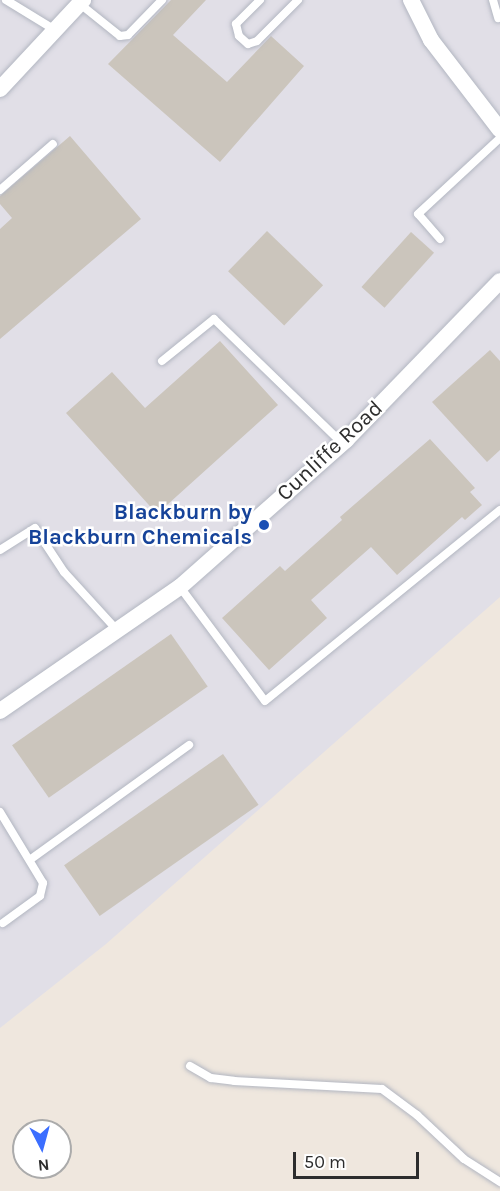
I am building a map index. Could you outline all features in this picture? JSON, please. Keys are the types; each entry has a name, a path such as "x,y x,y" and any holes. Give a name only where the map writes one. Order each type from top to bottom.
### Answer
{"street":[{"path":"411,0 431,40 500,130"},
{"path":"0,89 81,2"},
{"name":"Cunliffe Road","path":"0,711 180,587 342,443 500,281"}],"lane":[{"path":"6,0 55,30"},
{"path":"81,2 120,36 128,35 162,0"},
{"path":"260,0 236,24 239,36 248,44 257,40 298,0"},
{"path":"493,0 498,18"},
{"path":"440,239 418,214 500,138"},
{"path":"0,190 53,144"},
{"path":"162,361 214,319 342,443"},
{"path":"180,587 265,701 500,510"},
{"path":"0,550 35,528 64,572 117,630"},
{"path":"31,859 189,745"},
{"path":"0,812 31,859 43,884 40,896 3,923"},
{"path":"190,1066 211,1078 234,1081 382,1089 417,1115 464,1160 500,1182"}],"shaded area":[{"path":"0,0 500,0 500,597 106,944 0,1028"}],"building":[{"path":"171,0 206,0 173,35 227,82 271,36 304,66 220,162 108,64"},
{"path":"70,136 141,219 0,339 0,229 12,218 0,204 0,196"},
{"path":"267,231 323,285 284,325 228,271"},
{"path":"411,232 434,253 385,308 361,287"},
{"path":"220,341 278,405 157,514 66,413 112,372 145,408"},
{"path":"490,350 500,361 500,450 487,462 432,402"},
{"path":"430,439 475,488 470,492 482,505 465,520 462,517 397,575 371,547 311,600 327,618 269,670 222,618 280,566 285,571 342,520 340,517"},
{"path":"171,634 208,686 49,798 12,745"},
{"path":"223,754 259,805 100,916 64,865"}],"place":[{"name":"Blackburn by Blackburn Chemicals","path":"264,525"}]}
